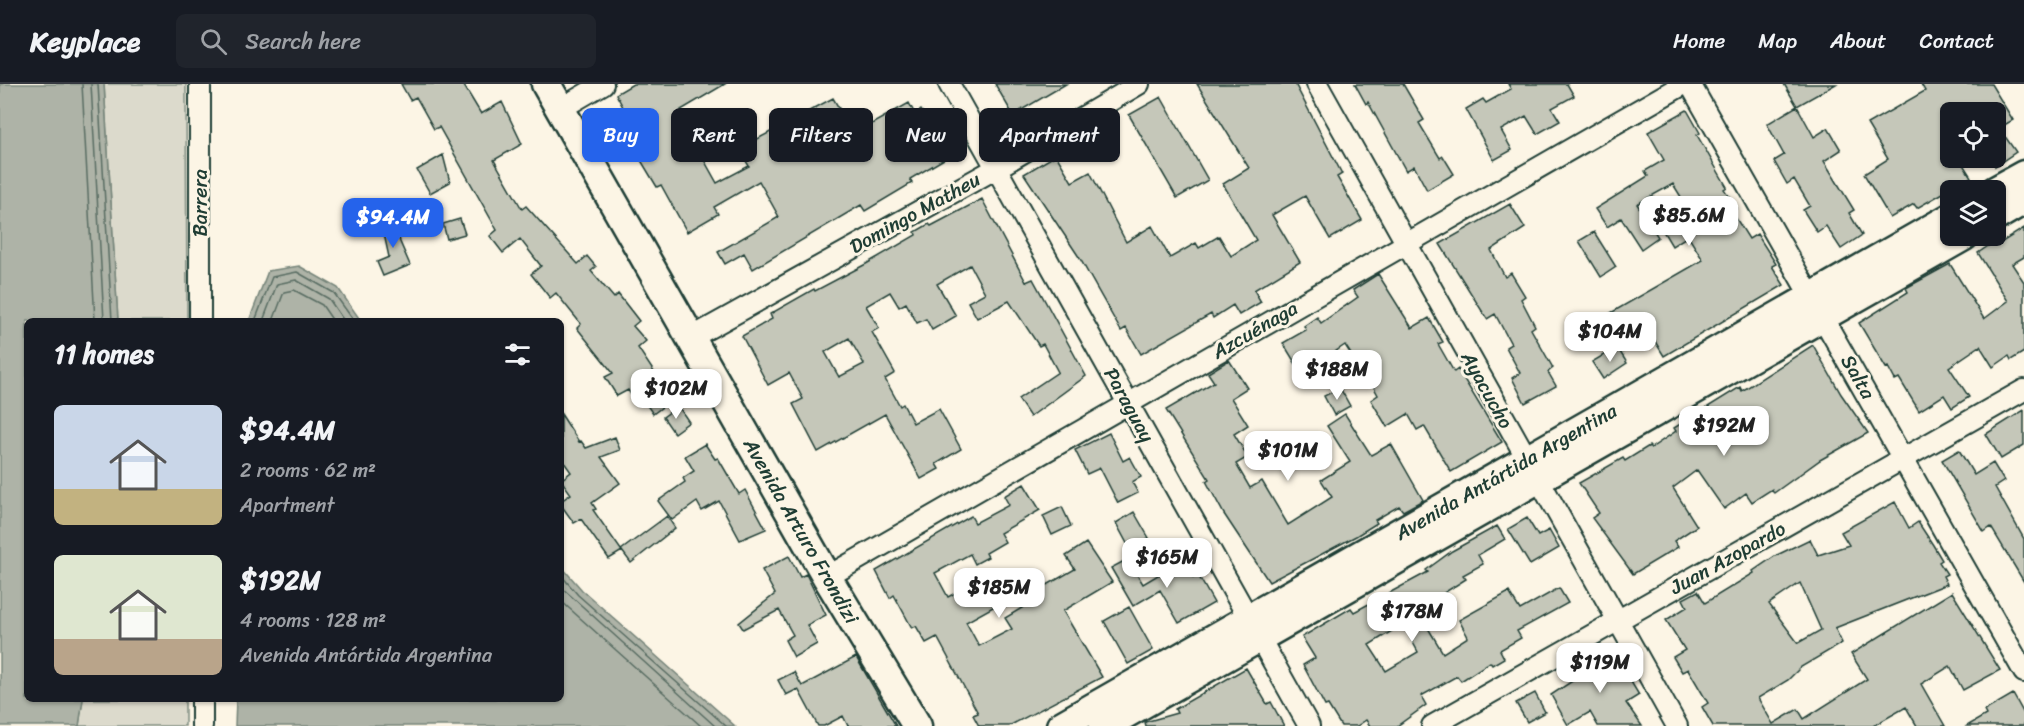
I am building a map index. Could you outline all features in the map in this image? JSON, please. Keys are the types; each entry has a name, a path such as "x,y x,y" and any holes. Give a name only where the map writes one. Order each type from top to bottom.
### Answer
{"main road":[{"name":"Avenida Arturo Frondizi","path":"546,84 689,339 827,577 917,726"},
{"path":"2006,185 2024,175"},
{"path":"2006,211 2024,200"},
{"name":"Avenida Antártida Argentina","path":"1818,307 1940,225"},
{"name":"Avenida Antártida Argentina","path":"1061,726 1253,629 1818,307 1943,246"},
{"name":"Avenida Antártida Argentina","path":"1104,726 1253,629"}],"street":[{"name":"Barrera","path":"200,84 200,318"},
{"path":"560,109 603,84"},
{"name":"Paraguay","path":"950,84 995,169 1309,726"},
{"name":"Domingo Matheu","path":"689,339 995,169 1139,84"},
{"name":"Ayacucho","path":"1317,84 1677,726"},
{"name":"Azcuénaga","path":"827,577 1684,84"},
{"name":"Salta","path":"1690,84 2024,672"},
{"name":"Juan Azopardo","path":"1432,726 1905,460 2024,390"},
{"path":"202,702 202,726"}],"shaded area":[{"path":"104,84 186,84 187,318 118,318"},
{"path":"83,702 185,702 185,726 79,726"}],"water":[{"path":"0,84 104,84 118,318 24,318 24,702 83,702 79,726 0,726"},
{"path":"299,266 338,288 359,318 250,318 268,271"},
{"path":"564,569 582,590 735,726 235,726 236,702 564,702"}],"building":[{"path":"401,84 463,84 481,114 502,102 522,144 494,160 522,209 526,206 578,264 587,256 596,267 591,271 614,298 618,294 639,321 633,326 646,341 638,348 654,372 649,375 655,384 653,386 666,404 653,414 644,401 638,405 628,390 617,396 605,377 613,373 577,328 581,324 556,293 550,298 531,274 541,266 520,239 503,253 490,236 497,230 439,127 434,129 416,97 410,100"},
{"path":"633,84 725,84 684,108 671,108 671,162 705,162 717,183 749,166 747,162 757,162 757,139 769,133 769,162 873,162 873,123 885,117 885,162 939,162 910,179 912,183 865,211 861,205 753,269 744,253 725,264 718,252 779,217 759,181 714,207 718,214 687,232 661,185 657,187 642,162 659,162 659,108 624,108 616,94"},
{"path":"995,84 1066,84 1025,108 1009,108"},
{"path":"1197,84 1295,84 1342,174 1337,177 1362,220 1330,239 1305,196 1272,215 1300,262 1254,290 1261,302 1239,315 1233,305 1213,318 1211,314 1141,354 1126,328 1121,331 1079,257 1024,174 1044,162 1060,162 1072,182 1090,172 1126,242 1152,226 1170,258 1196,243 1199,248 1219,236 1231,256 1256,240 1223,184 1249,168"},
{"path":"1355,84 1403,84 1424,120 1419,123 1440,158 1443,156 1454,174 1427,190 1414,166 1406,171 1368,102 1366,104"},
{"path":"1508,84 1567,84 1574,96 1552,108 1560,121 1537,134 1526,116 1501,130 1512,150 1494,160 1466,109 1483,99 1486,103 1511,89"},
{"path":"1784,84 1836,84 1797,106"},
{"path":"1921,84 1991,84 2002,102 1940,102 1940,168 1965,168 1971,177 1966,180 1940,180 1940,195 1917,208 1914,204 1890,218 1864,174 1888,159 1867,124 1925,91"},
{"path":"1161,97 1208,180 1177,198 1129,115"},
{"path":"833,98 839,108 815,108"},
{"path":"909,103 912,108 900,108"},
{"path":"1797,106 1814,137 1828,128 1841,150 1824,161 1854,210 1849,213 1862,235 1841,249 1826,226 1817,232 1803,210 1810,206 1794,179 1787,184 1774,161 1784,155 1767,124"},
{"path":"2006,109 2013,120 2006,124"},
{"path":"1687,110 1700,133 1697,135 1727,187 1724,189 1737,208 1732,212 1749,239 1757,234 1776,264 1772,266 1784,285 1664,356 1651,335 1623,352 1602,318 1703,260 1688,236 1672,246 1660,226 1688,208 1673,184 1637,204 1658,237 1641,249 1621,218 1607,227 1595,209 1648,176 1645,171 1664,160 1648,132"},
{"path":"2006,138 2016,152 2006,159"},
{"path":"443,155 450,182 430,193 417,170"},
{"path":"982,199 1026,282 1033,279 1086,376 1030,417 1018,399 1058,372 1043,344 1039,346 1009,301 977,318 968,302 985,293 970,265 937,284 956,316 932,330 926,319 917,323 906,303 899,307 890,292 866,306 879,328 872,332 895,373 885,379 900,406 903,404 913,423 939,409 961,449 936,464 939,469 921,479 885,414 818,452 793,404 803,399 789,373 768,385 742,336 772,319 770,314 814,289 815,291 866,264 916,235 915,232 929,224 931,226","holes":["849,338 864,364 839,377 825,352"]},
{"path":"1510,204 1525,228 1491,250 1505,277 1511,273 1525,296 1521,299 1535,326 1531,329 1553,368 1548,372 1556,386 1525,403 1512,378 1520,373 1506,347 1511,344 1495,314 1487,319 1440,244"},
{"path":"395,217 400,242 410,265 383,276 377,262 389,257 381,220"},
{"path":"460,219 465,234 447,239 443,224"},
{"path":"2024,228 2024,257 2012,264 2024,282 2024,352 2011,360 2009,356 1993,367 1980,346 1949,367 1969,397 1952,408 1944,395 1919,411 1899,378 1895,380 1888,367 1886,368 1859,323 1908,292 1906,288 1950,264 1984,319 2008,301 1978,253 1988,246 2006,246 2006,240"},
{"path":"1594,232 1616,267 1601,277 1579,241"},
{"path":"1378,274 1412,328 1429,318 1443,342 1438,344 1454,372 1458,369 1502,442 1451,472 1424,426 1417,430 1408,414 1387,427 1371,400 1378,395 1357,357 1354,359 1345,345 1302,374 1283,343 1306,330 1304,326 1317,317 1321,323 1358,297 1353,290"},
{"path":"1813,345 1841,394 1868,433 1820,460 1774,493 1772,489 1752,502 1746,493 1724,509 1697,470 1673,488 1697,526 1674,541 1678,547 1633,574 1592,518 1599,513 1579,483 1623,458 1625,461 1649,446 1651,448 1676,431 1674,428 1740,387 1742,391"},
{"path":"1617,347 1627,363 1603,379 1592,362"},
{"path":"1229,360 1247,388 1231,398 1248,425 1234,434 1248,457 1236,464 1250,488 1262,481 1288,525 1332,497 1321,480 1350,462 1327,426 1345,414 1371,455 1391,444 1423,500 1403,511 1399,506 1375,520 1377,523 1356,536 1269,582 1224,514 1206,481 1209,479 1166,410 1214,382 1208,373"},
{"path":"1340,388 1350,406 1334,415 1324,396"},
{"path":"678,406 689,422 674,433 663,417"},
{"path":"2024,410 2024,445 2001,459 1986,434"},
{"path":"564,419 579,442 581,441 586,448 615,437 620,450 601,457 620,483 592,503 596,509 593,510 621,550 667,516 675,528 631,563 622,551 609,559 581,519 574,523 564,509 564,499 571,494 564,484 564,478 571,472 564,462"},
{"path":"1109,433 1123,461 1130,457 1141,477 1132,482 1138,493 1118,503 1100,468 1087,474 1075,450"},
{"path":"1296,443 1304,457 1282,469 1274,455"},
{"path":"705,444 715,459 718,458 739,494 745,490 766,529 740,540 719,501 702,511 697,502 672,520 658,501 685,482 683,478 694,471 685,456"},
{"path":"1959,450 1974,475 1993,463 2004,481 1995,487 2024,539 2024,582 1991,527 1984,532 1942,460"},
{"path":"1024,484 1040,510 1000,533 1005,542 986,553 988,557 975,564 970,554 935,573 948,597 981,579 995,606 966,622 979,646 1012,629 1005,618 1032,602 1028,596 1075,569 1066,556 1086,543 1112,582 1063,611 1102,677 1009,726 979,726 973,715 978,713 937,637 926,643 916,626 912,628 894,595 890,598 876,571 971,516 975,523 1009,505 1004,496"},
{"path":"1895,502 1909,528 1918,522 1933,545 1942,560 1939,562 1947,574 1943,576 1947,584 1835,628 1842,643 1801,667 1788,680 1758,698 1773,724 1798,709 1804,719 1867,679 1851,654 1952,592 2000,670 1963,690 1950,666 1921,684 1945,726 1917,726 1906,707 1873,726 1713,726 1702,707 1708,703 1688,669 1682,672 1673,657 1685,650 1666,620 1687,607 1683,599 1698,591 1705,603 1754,573 1753,571 1775,556 1810,539 1818,555 1849,545 1841,532","holes":["1800,583 1821,630 1798,643 1769,604"]},
{"path":"1062,507 1071,526 1052,535 1043,516"},
{"path":"1134,512 1149,538 1130,549 1116,523"},
{"path":"1527,518 1538,536 1549,530 1559,548 1530,565 1508,529"},
{"path":"1497,526 1505,539 1478,555 1483,564 1463,575 1466,579 1439,596 1450,615 1428,628 1443,653 1468,637 1459,620 1509,592 1520,610 1559,588 1568,603 1517,631 1521,638 1500,650 1504,658 1492,665 1490,662 1461,681 1457,676 1421,696 1426,705 1397,726 1370,726 1366,720 1357,726 1341,726 1328,705 1325,706 1303,665 1315,658 1302,637 1351,608 1354,612 1428,572 1426,570 1452,551","holes":["1403,624 1418,652 1386,671 1369,645"]},
{"path":"789,556 800,577 806,574 826,615 807,625 817,644 794,657 785,640 793,635 779,610 743,629 739,623 775,594 762,570"},
{"path":"1128,559 1143,584 1183,560 1193,577 1198,575 1214,603 1179,623 1160,590 1133,606 1111,568"},
{"path":"1129,607 1153,650 1128,664 1104,621"},
{"path":"1610,647 1639,695 1626,703 1642,726 1598,726 1590,712 1568,725 1551,695 1592,668 1588,661"},
{"path":"856,657 896,726 848,726 843,716 824,726 818,726 798,689 786,695 778,680 794,672 802,686"},
{"path":"1246,668 1267,704 1271,702 1284,726 1146,726 1145,722 1177,713 1175,709"},
{"path":"1535,693 1545,712 1527,722 1516,703"},
{"path":"2013,694 2024,714 2024,726 1967,726 1986,715 1984,711"}]}
